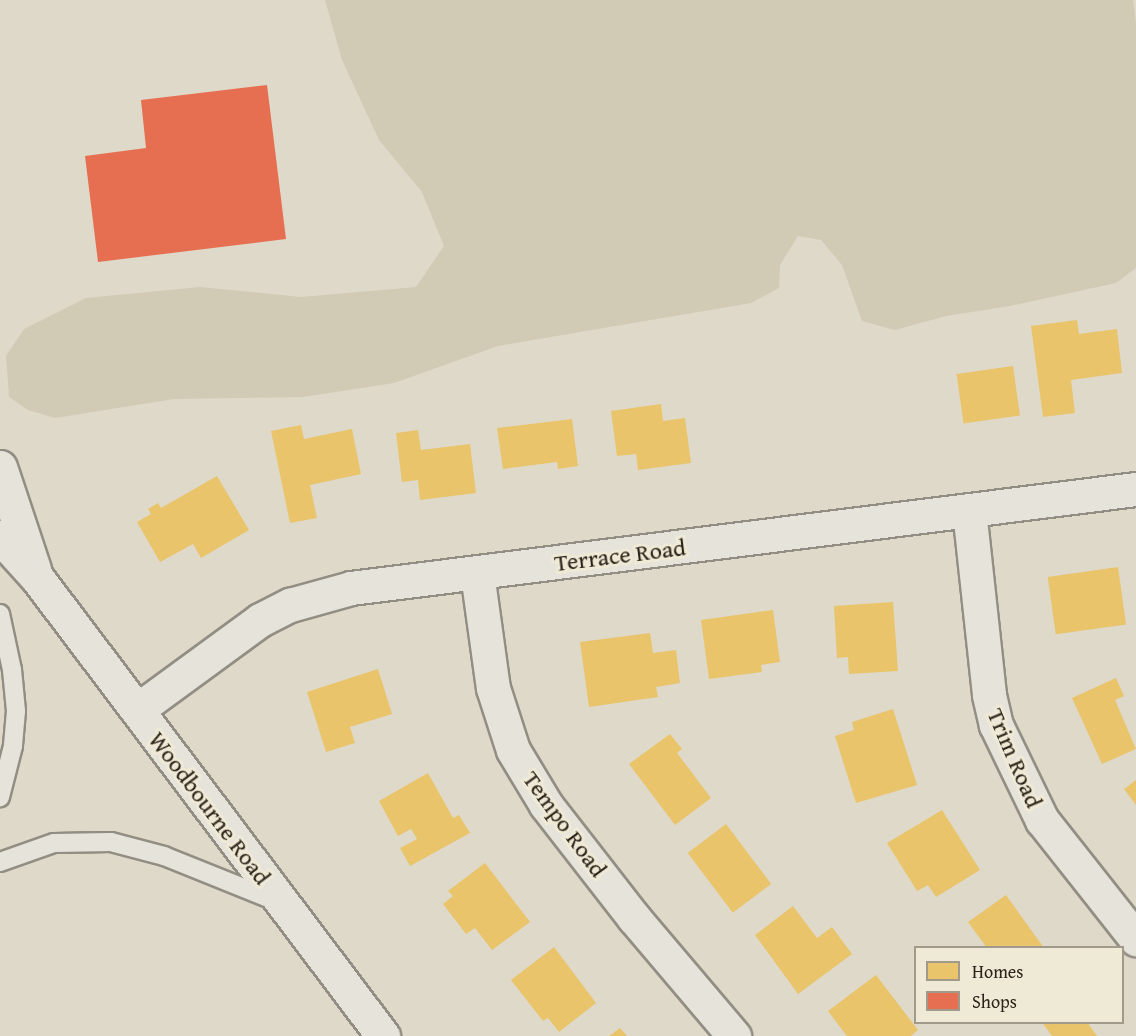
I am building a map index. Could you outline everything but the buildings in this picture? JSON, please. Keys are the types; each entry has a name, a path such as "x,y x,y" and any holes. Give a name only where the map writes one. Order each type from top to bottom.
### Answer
{"street":[{"name":"Woodbourne Road","path":"0,467 38,579"},
{"name":"Terrace Road","path":"136,710 231,638 290,605 351,588 1136,489"},
{"name":"Trim Road","path":"969,510 989,695 996,725 1042,820 1136,939"},
{"name":"Woodbourne Road","path":"0,537 38,579 383,1036"},
{"name":"Tempo Road","path":"477,573 493,688 513,750 546,805 634,918 734,1036"}],"lane":[{"path":"0,614 12,670 16,711 14,746 0,797"},
{"path":"0,862 54,843 111,842 164,856 283,904"}],"shaded area":[{"path":"325,0 1133,0 1136,24 1136,268 1116,283 1010,306 946,316 895,330 862,321 842,265 821,240 798,236 780,265 779,288 751,303 498,346 394,383 303,397 174,399 55,418 28,410 9,397 6,356 24,329 86,298 200,287 301,297 416,287 444,246 422,192 379,140 342,60"}]}
